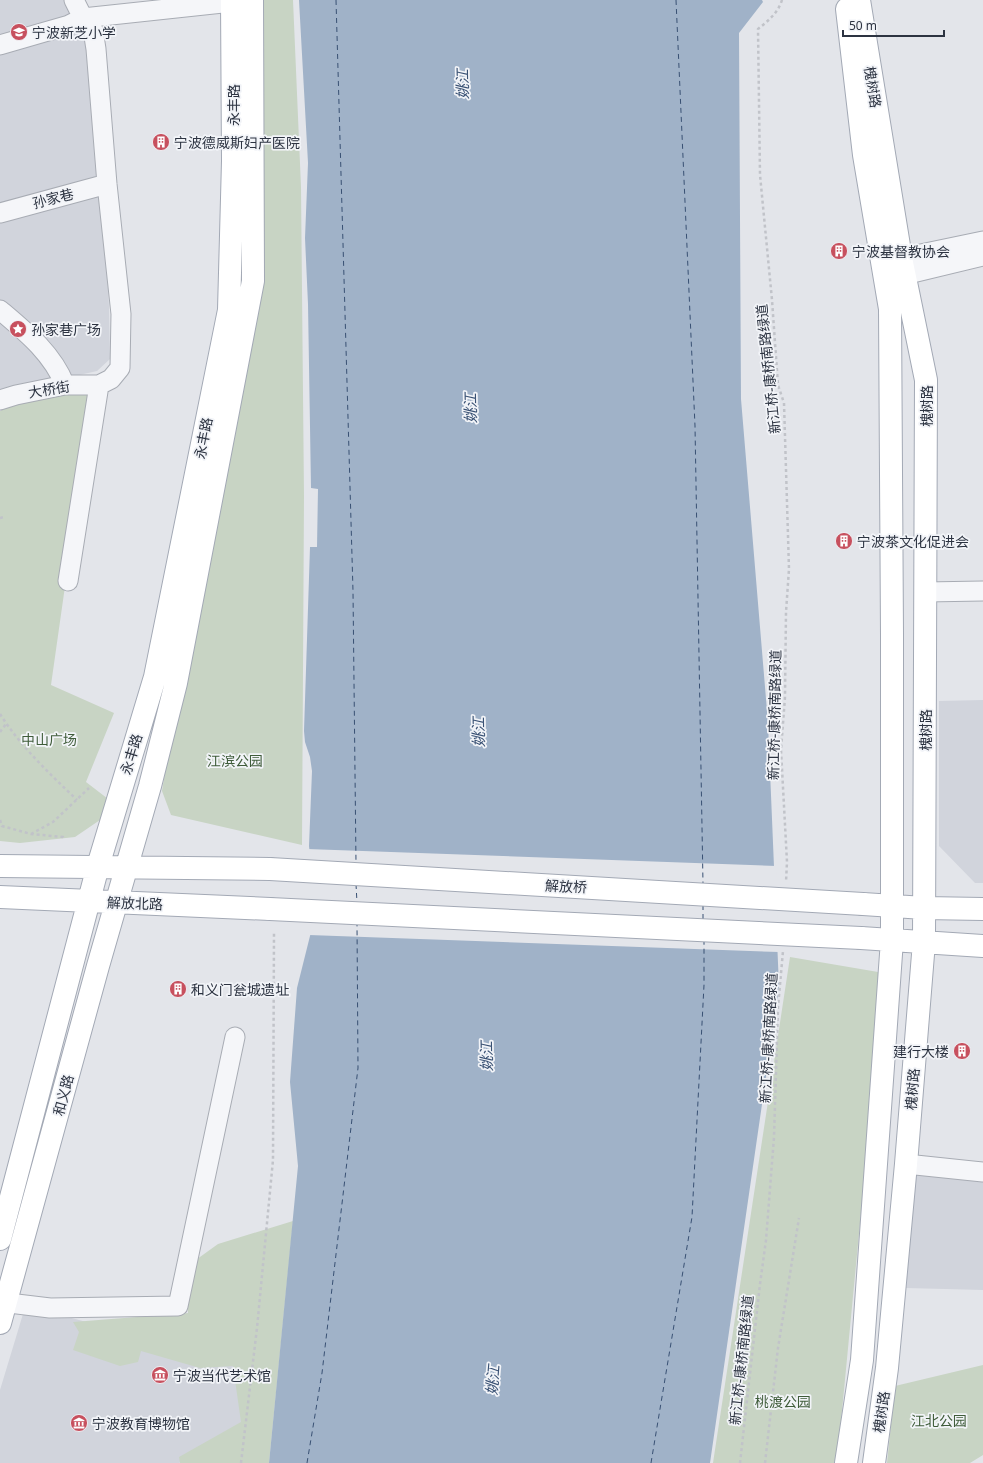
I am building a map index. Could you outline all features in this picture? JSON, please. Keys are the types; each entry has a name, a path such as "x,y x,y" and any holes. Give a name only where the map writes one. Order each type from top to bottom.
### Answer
{"main road":[{"name":"槐树路","path":"845,0 864,155 893,269 926,380 924,942 906,1164 887,1368 874,1463"},
{"name":"槐树路","path":"846,1463 862,1360 892,940 890,309 893,269 860,0"},
{"name":"永丰路","path":"98,866 155,677 229,310 239,1"},
{"name":"永丰路","path":"127,866 150,786 176,683 253,282 239,1"},
{"path":"0,866 127,866"},
{"name":"和义路","path":"0,1239 98,866"},
{"name":"和义路","path":"0,1323 3,1302 127,866"},
{"name":"解放桥","path":"127,866 270,869 924,908 983,909"},
{"name":"解放北路","path":"0,897 892,940"},
{"path":"892,940 983,946"}],"street":[{"path":"68,581 99,385 111,379 120,368 121,314 107,184 96,49 93,30 83,18 74,0"},
{"path":"0,45 69,25 83,18 239,1"},
{"name":"孙家巷","path":"0,213 107,184"},
{"path":"893,269 983,241"},
{"path":"893,269 983,256"},
{"path":"0,310 39,344 57,368 65,385"},
{"name":"大桥街","path":"0,400 16,395 65,385 99,385"},
{"path":"925,592 983,591"},
{"path":"3,1302 50,1308 178,1306 235,1036"},
{"path":"906,1164 983,1172"}],"path":[{"name":"新江桥-康桥南路绿道","path":"782,0 780,6 772,17 758,29 760,175 778,385 784,403 789,569 786,612 785,696 781,750 787,862 786,886"},
{"path":"0,714 16,738 77,800"},
{"path":"0,732 6,724"},
{"path":"31,834 53,822 89,788"},
{"path":"0,820 2,826 31,834 63,837 63,840"},
{"path":"241,1463 257,1328 273,1160 274,933"},
{"name":"新江桥-康桥南路绿道","path":"740,1463 766,1240 774,1137 778,1008 783,950"},
{"path":"765,1463 778,1348 799,1218"}],"shaded area":[{"name":"宁波新芝小学","path":"0,0 68,0 76,20 0,43"},
{"path":"86,27 102,183 109,307 110,359 97,371 52,381 0,396 0,48"},
{"path":"983,700 983,883 975,883 939,846 939,701"},
{"path":"916,1173 983,1177 983,1290 906,1288"},
{"path":"23,1314 68,1317 134,1335 236,1357 257,1428 179,1463 0,1463 0,1390"}],"green space":[{"name":"江滨公园","path":"255,0 293,0 301,187 304,496 302,845 171,815 162,791 180,683 252,303"},
{"name":"中山广场","path":"93,389 51,685 114,713 86,782 112,802 100,820 75,837 20,843 0,841 0,411 33,396"},
{"name":"桃渡公园","path":"790,957 884,973 837,1463 713,1463"},
{"path":"293,1221 269,1463 180,1463 179,1457 241,1422 233,1366 200,1368 141,1351 138,1362 120,1366 73,1350 79,1332 73,1322 188,1313 185,1283 193,1262 218,1244"},
{"name":"江北公园","path":"983,1365 983,1455 970,1463 887,1463 895,1386"}],"water":[{"name":"姚江","path":"299,0 762,0 763,2 739,33 741,399 768,723 779,987 710,1463 269,1463 298,1166 290,1082 297,988 316,912 309,846 312,771 304,731 310,547 317,547 318,489 311,488 308,304 305,238 308,163"}],"pier":[{"path":"307,849 776,866 779,952 309,935 314,912"}],"ferry route":[{"path":"336,0 353,591 356,863"},
{"path":"676,0 695,426 703,884"},
{"path":"356,884 357,903"},
{"path":"703,905 703,920"},
{"path":"307,1463 322,1373 358,1068 357,924"},
{"path":"651,1463 692,1217 704,985 704,941"}],"place":[{"name":"宁波新芝小学","path":"19,32"},
{"name":"宁波德威斯妇产医院","path":"161,142"},
{"name":"宁波基督教协会","path":"839,251"},
{"name":"孙家巷广场","path":"18,329"},
{"name":"宁波茶文化促进会","path":"844,541"},
{"name":"和义门瓮城遗址","path":"178,989"},
{"name":"建行大楼","path":"962,1051"},
{"name":"宁波当代艺术馆","path":"160,1375"},
{"name":"宁波教育博物馆","path":"79,1423"}]}
